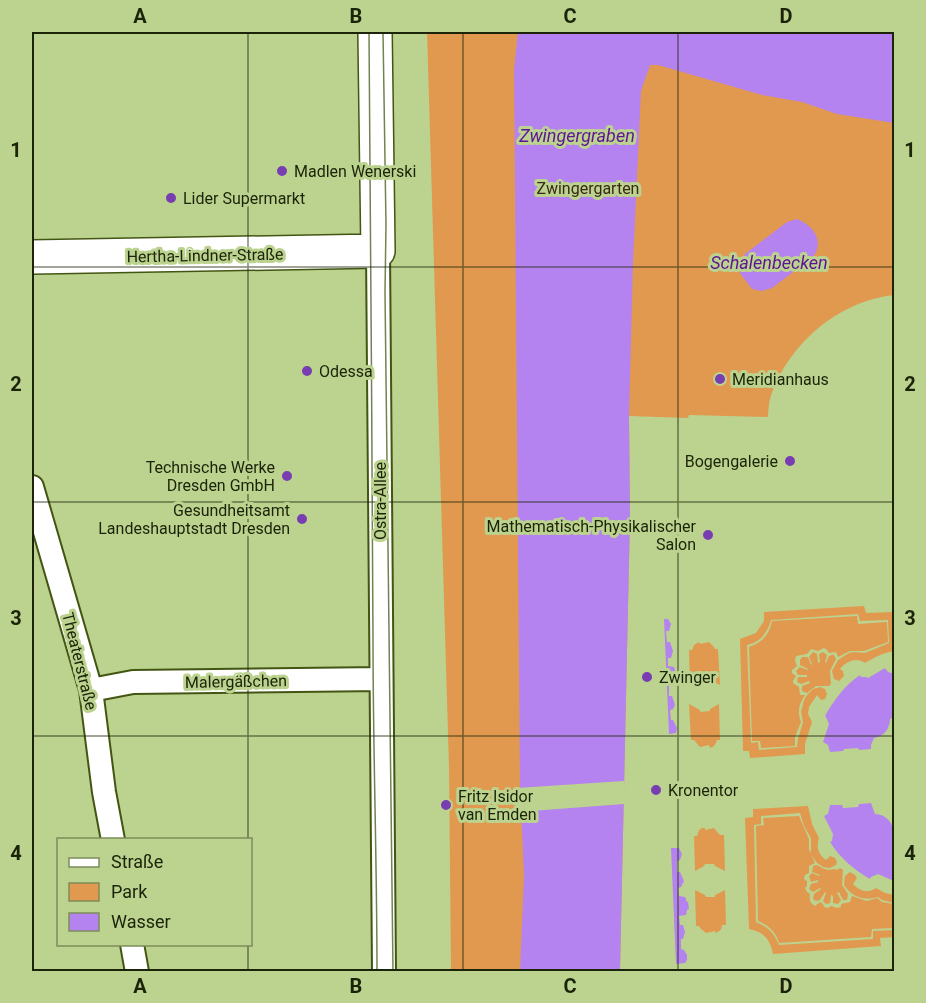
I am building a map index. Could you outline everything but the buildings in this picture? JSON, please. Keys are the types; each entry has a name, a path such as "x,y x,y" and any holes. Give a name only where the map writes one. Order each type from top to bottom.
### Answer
{"street":[{"name":"Ostra-Allee","path":"375,32 384,972"},
{"name":"Hertha-Lindner-Straße","path":"32,257 378,251"},
{"name":"Theaterstraße","path":"32,487 91,690 104,792 113,838"},
{"name":"Malergäßchen","path":"91,690 133,682 381,679"},
{"path":"132,946 137,972"}],"green space":[{"name":"Zwingergarten","path":"427,32 894,32 894,295 853,306 817,329 802,344 778,379 770,399 768,417 629,416 630,515 620,971 451,971 449,767"},
{"path":"864,606 866,613 894,612 894,651 865,663 858,660 849,662 840,669 844,676 839,681 834,679 832,671 838,660 849,653 865,653 889,643 888,620 860,621 858,614 771,620 763,636 747,645 751,743 758,742 759,750 797,747 803,722 801,712 804,700 813,689 820,687 825,689 827,694 825,699 821,700 817,695 809,707 808,714 812,722 805,744 805,754 750,758 749,751 743,751 740,639 756,633 764,621 764,612"},
{"path":"857,616 858,624 887,622 888,642 864,651 850,651 838,657 836,652 829,653 824,648 818,651 811,649 807,654 796,656 797,666 792,670 796,676 793,683 799,687 800,695 805,695 799,708 801,722 795,737 795,746 761,748 760,741 752,741 749,647 764,638 772,621"},
{"path":"699,642 700,644 709,642 715,649 718,649 720,685 709,678 700,678 690,685 689,650 692,650"},
{"path":"813,652 817,654 818,663 820,662 819,654 823,652 827,655 825,663 829,656 834,655 836,659 830,671 831,684 816,686 807,693 802,691 802,686 810,683 809,681 801,684 797,682 798,677 807,677 807,675 798,675 796,671 800,667 808,670 800,665 800,660 802,657 808,657 811,665 809,657"},
{"path":"689,704 700,712 710,711 719,704 720,740 717,740 713,747 710,748 709,745 700,747 694,740 691,740"},
{"path":"808,806 812,824 819,838 819,853 826,860 830,856 835,858 836,865 830,868 817,863 811,854 811,838 800,813 761,816 761,824 754,825 756,922 770,931 779,945 873,939 873,931 894,930 894,937 880,938 881,946 773,954 766,937 749,929 745,818 753,817 753,809"},
{"path":"799,816 809,839 809,849 815,863 809,866 809,873 804,879 807,881 805,888 810,894 812,904 815,906 820,902 824,907 837,908 841,907 841,904 850,902 852,896 867,901 877,898 882,902 894,904 894,928 872,929 871,937 779,943 771,929 758,921 756,826 764,825 763,818"},
{"path":"702,828 705,830 714,828 720,835 724,835 725,871 714,864 705,864 695,871 694,836 697,836"},
{"path":"817,865 828,870 840,868 843,870 842,885 848,894 847,900 843,900 839,892 837,893 841,900 838,904 833,903 831,895 830,903 826,904 823,901 825,892 820,900 813,899 814,894 821,889 813,892 809,889 811,884 818,882 818,880 811,882 809,876 812,873 820,875 812,872 813,866"},
{"path":"850,872 857,878 853,884 858,888 867,891 876,888 894,895 894,903 878,897 858,897 844,885 845,876"},
{"path":"695,890 706,897 715,897 725,890 726,925 722,925 718,932 706,933 696,926"}],"water":[{"name":"Zwingergraben","path":"518,32 894,32 894,123 837,114 802,102 762,95 658,65 650,65 641,91 629,416 630,515 620,971 520,971 524,875 520,788 514,70"},
{"name":"Schalenbecken","path":"797,219 808,225 816,234 818,245 813,257 772,288 762,291 752,289 740,273 740,264 745,254 787,222"},
{"path":"664,619 668,619 671,624 669,631 666,631 667,642 670,642 673,651 671,658 668,658 668,666 674,667 678,673 675,685 669,686 669,696 672,696 675,705 670,710 671,720 677,728 676,733 669,734"},
{"path":"885,668 894,674 894,717 890,719 887,729 883,734 874,738 871,749 844,749 830,752 828,745 823,742 829,724 825,716 832,704 854,679 860,675 868,678"},
{"path":"871,803 875,814 886,818 893,828 894,881 878,874 870,879 847,863 830,842 833,834 824,816 828,814 830,805 842,805 843,808"},
{"path":"671,848 679,848 682,854 680,860 677,861 677,872 680,872 684,881 678,888 679,896 685,897 689,909 686,915 679,916 680,925 683,925 685,932 681,939 681,949 687,955 687,960 685,963 676,964"}],"pier":[{"path":"624,781 624,804 518,812 517,788"}],"tram line":[{"path":"369,32 377,972"},
{"path":"383,32 393,972"}],"place":[{"name":"Madlen Wenerski","path":"282,171"},
{"name":"Lider Supermarkt","path":"171,198"},
{"name":"Odessa","path":"307,371"},
{"name":"Meridianhaus","path":"720,379"},
{"name":"Bogengalerie","path":"790,461"},
{"name":"Technische Werke Dresden GmbH","path":"287,476"},
{"name":"Gesundheitsamt Landeshauptstadt Dresden","path":"302,519"},
{"name":"Mathematisch-Physikalischer Salon","path":"708,535"},
{"name":"Zwinger","path":"647,677"},
{"name":"Kronentor","path":"656,790"},
{"name":"Fritz Isidor van Emden","path":"446,805"}]}
